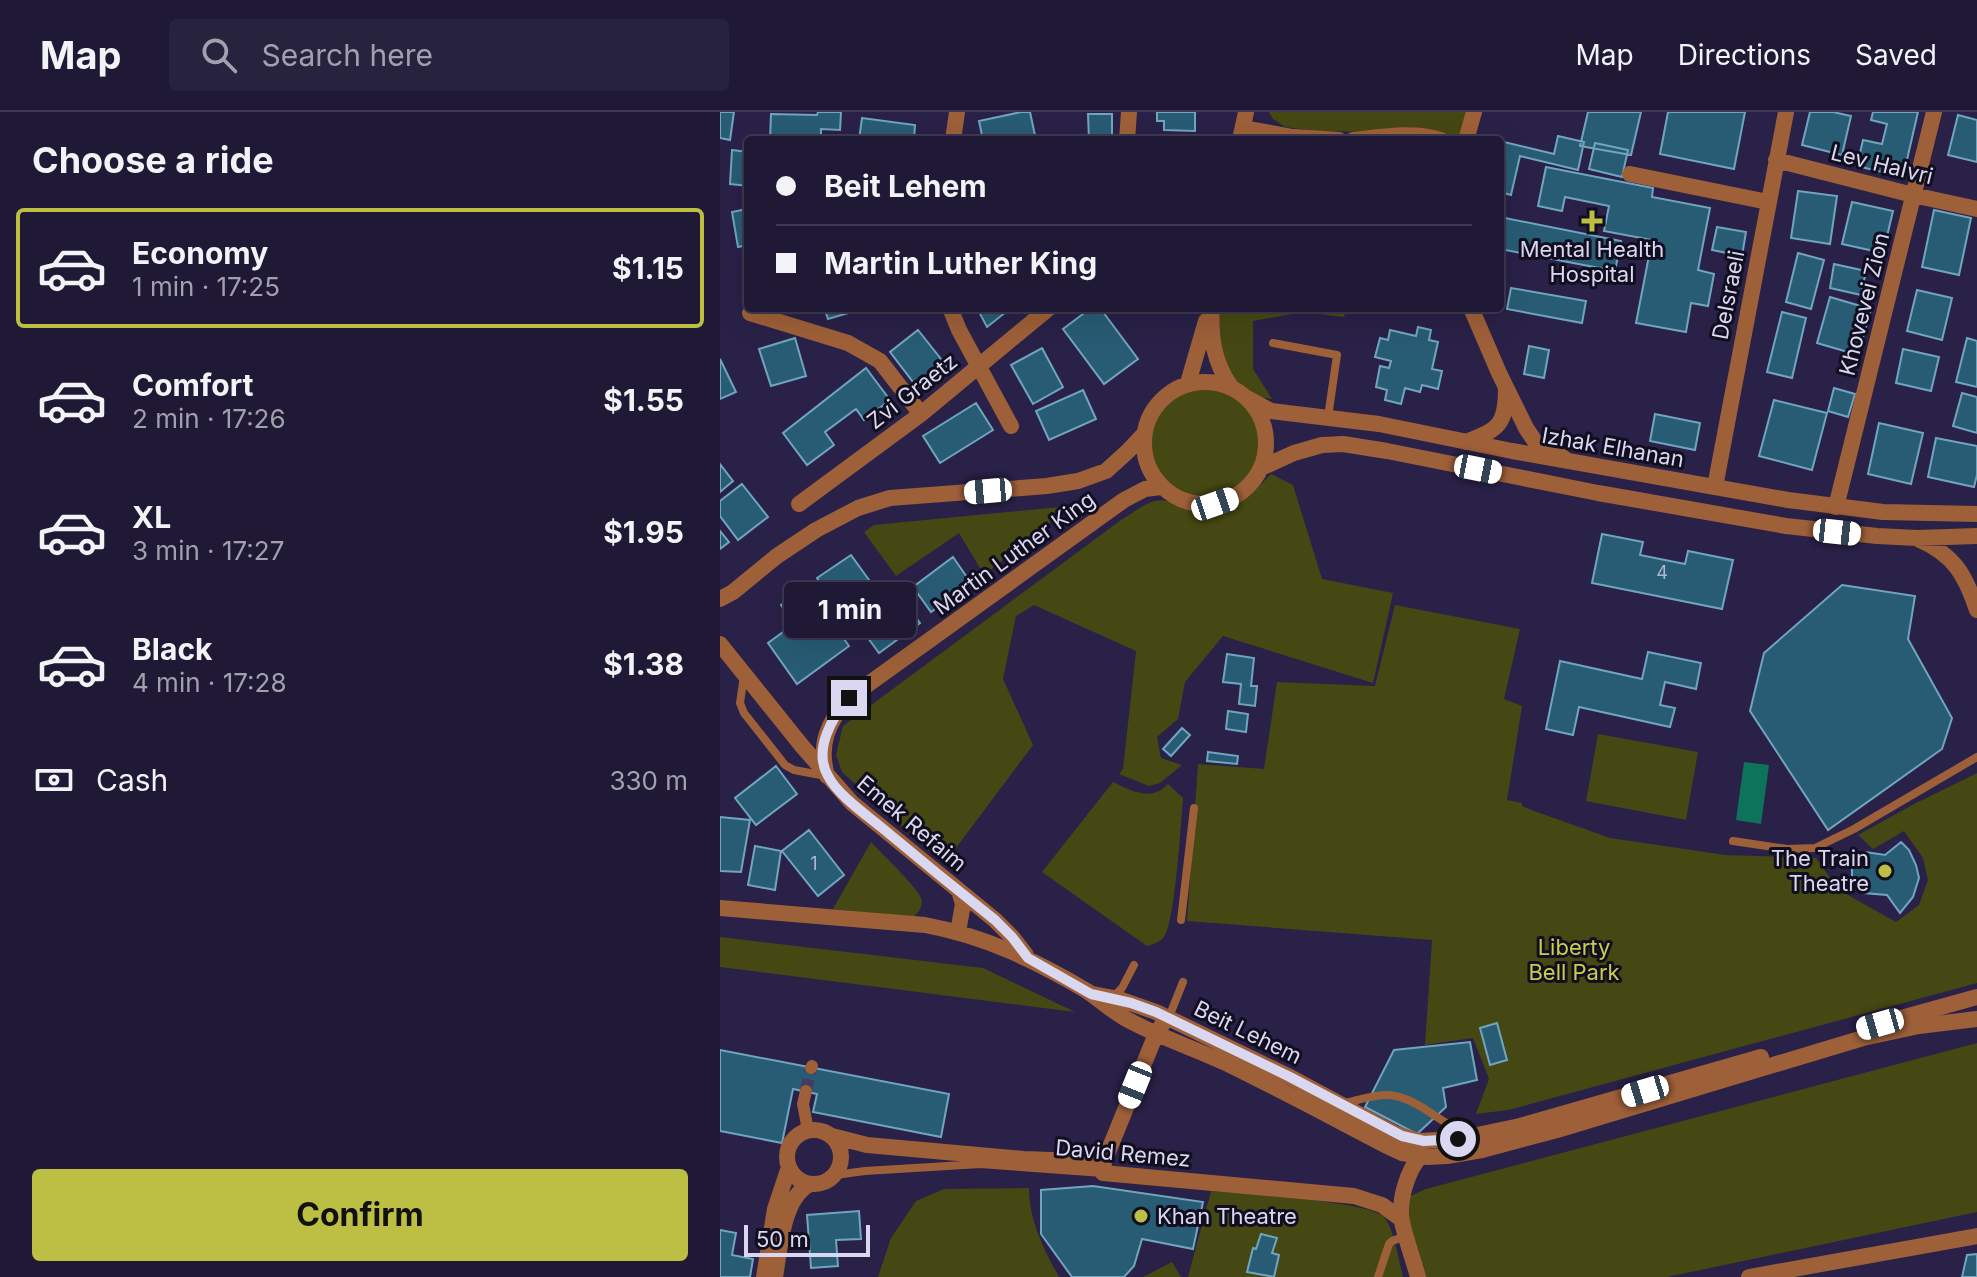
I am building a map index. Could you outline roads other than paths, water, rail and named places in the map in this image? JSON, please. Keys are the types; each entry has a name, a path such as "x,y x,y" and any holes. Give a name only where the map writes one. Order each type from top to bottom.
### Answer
{"street":[{"path":"954,136 957,112"},
{"path":"1127,136 1129,112"},
{"path":"1467,136 1474,112"},
{"name":"DeIsraeli","path":"1715,487 1786,112"},
{"name":"Khovevei Zion","path":"1836,507 1934,112"},
{"path":"1243,127 1288,136"},
{"path":"1398,136 1428,136"},
{"name":"Lev HaIvri","path":"1776,160 1977,209"},
{"path":"1630,174 1768,202"},
{"path":"952,312 1011,426"},
{"name":"Zvi Graetz","path":"799,504 921,414 1044,312"},
{"path":"1188,383 1210,312"},
{"path":"1211,312 1214,355 1231,387"},
{"path":"1473,312 1526,428 1536,443 1569,461"},
{"path":"750,313 848,343 880,361 921,414"},
{"path":"1217,382 1231,387 1247,398 1259,413 1265,431 1266,450 1261,468 1250,485 1234,498 1215,504 1195,504 1176,498 1161,487 1150,471 1144,453 1148,420 1163,397 1188,383 1217,382"},
{"path":"1466,442 1486,434 1500,422 1506,410 1506,386"},
{"name":"Izhak Elhanan","path":"1247,398 1271,411 1379,424 1569,461 1836,507 1895,513 1977,514"},
{"path":"720,599 816,530 858,508 890,498 1078,481 1106,471 1144,434"},
{"path":"1261,468 1294,453 1322,445 1343,444 1786,526 1917,538 1977,536"},
{"name":"Martin Luther King","path":"827,776 823,756 828,728 849,698 1124,500 1145,489 1161,487"},
{"path":"1917,538 1950,558 1962,573 1977,610"},
{"name":"Emek Refaim","path":"720,644 827,776 860,810 959,891 963,904 958,932"},
{"path":"959,891 1002,927 1028,958"},
{"name":"Beit Lehem","path":"720,908 925,925 987,935 1005,948 1091,994 1120,1016 1231,1066 1402,1153 1423,1149"},
{"name":"Beit Lehem","path":"1091,994 1144,1007 1169,1018 1411,1139 1423,1149"},
{"path":"1418,1277 1401,1219 1409,1174 1423,1149 1574,1112 1977,997"},
{"path":"1104,1168 1159,1035 1169,1018"},
{"path":"1423,1149 1457,1154 1534,1136 1891,1031 1977,1019"},
{"path":"806,1091 803,1104 807,1125"},
{"path":"816,1130 832,1136 842,1155 835,1175 821,1184 798,1179 789,1167 789,1147 800,1134 808,1131 816,1130"},
{"name":"David Remez","path":"832,1136 867,1145 1024,1159 1354,1196 1382,1205 1401,1219"},
{"path":"764,1277 775,1209 789,1167"},
{"path":"775,1277 791,1204 800,1191 810,1184"},
{"path":"1749,1277 1977,1236"}],"lane":[{"path":"1273,343 1337,355 1328,417"},
{"path":"744,676 740,703 744,713 785,765 794,770 827,776"},
{"path":"1733,841 1787,849 1815,848 1854,829 1977,757"},
{"path":"1181,920 1194,808"},
{"path":"1111,998 1122,988 1134,965"},
{"path":"1169,1018 1183,982"},
{"path":"1340,1104 1376,1095 1390,1095 1413,1102 1455,1129 1478,1136"},
{"name":"David Remez","path":"835,1175 980,1164 1104,1168"},
{"path":"1378,1277 1389,1244 1406,1236"}],"tunnel":[{"path":"806,1091 811,1068"}],"place":[{"name":"Mental Health Hospital","path":"1592,221"},
{"name":"The Train Theatre","path":"1885,871"},
{"name":"Khan Theatre","path":"1141,1216"}],"park label":[{"name":"Liberty Bell Park","path":"1574,960"}]}
